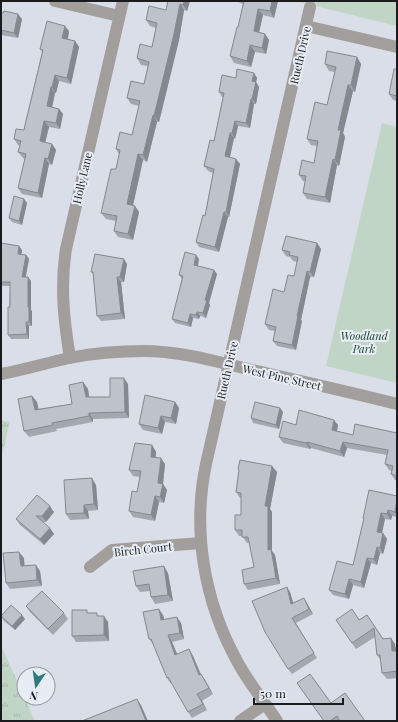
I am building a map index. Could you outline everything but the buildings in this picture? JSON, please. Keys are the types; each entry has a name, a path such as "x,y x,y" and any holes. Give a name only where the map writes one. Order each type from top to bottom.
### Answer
{"street":[{"path":"55,1 119,16"},
{"name":"Holly Lane","path":"70,358 65,325 63,296 63,275 66,249 123,1"},
{"name":"Rueth Drive","path":"277,721 237,661 219,623 206,581 201,543 200,513 202,482 310,7"},
{"path":"306,26 397,47"},
{"name":"West Pine Street","path":"1,374 70,358 107,353 146,351 178,354 228,364 397,404"},
{"name":"Birch Court","path":"90,567 112,550 201,543"},
{"path":"240,721 265,704"}],"green space":[{"path":"295,1 397,1 397,26"},
{"name":"Woodland Park","path":"382,123 397,127 397,383 326,366"},
{"path":"1,420 10,422 1,459"},
{"path":"1,645 16,679 16,706 28,706 35,721 1,721"}]}
